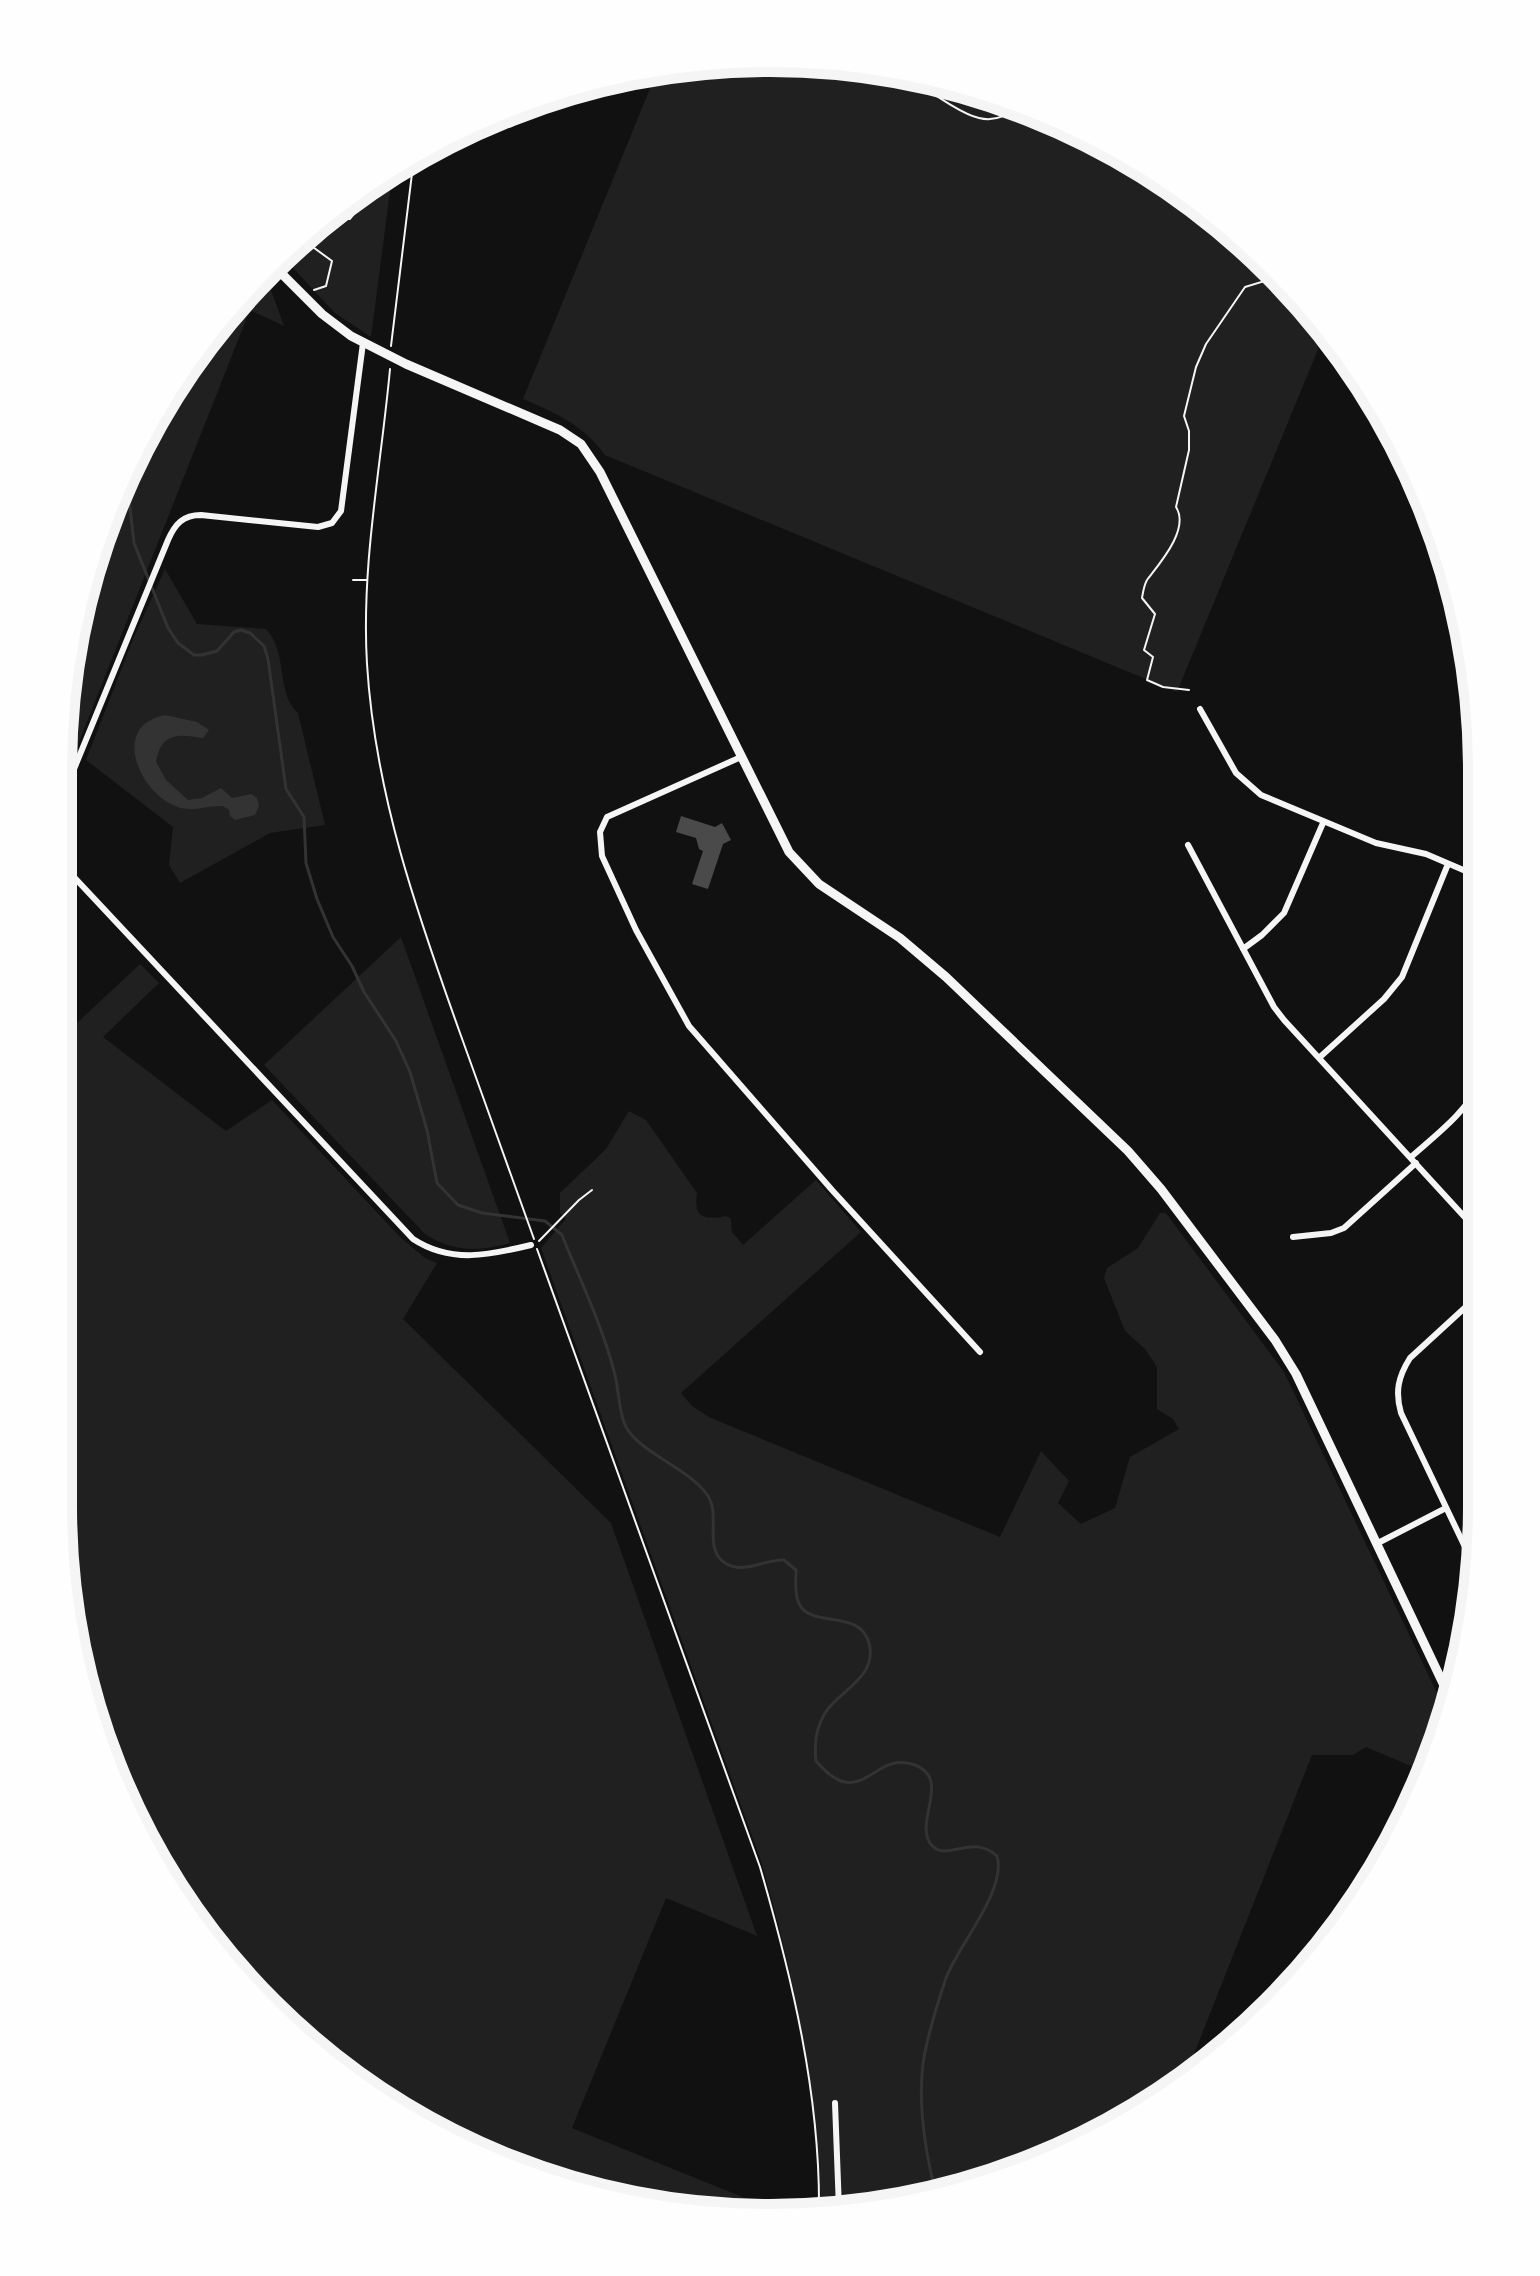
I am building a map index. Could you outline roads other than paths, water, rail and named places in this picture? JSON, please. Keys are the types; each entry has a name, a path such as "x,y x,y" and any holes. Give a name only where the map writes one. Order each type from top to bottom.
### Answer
{"main road":[{"path":"280,272 332,322 363,343 550,425 581,444 600,472 783,842 812,878 900,938 946,977 1092,1116 1154,1181 1284,1354 1444,1686"}],"street":[{"path":"72,774 154,574 174,529 186,517 201,515 318,527 335,520 341,511 363,343"},
{"path":"1200,709 1225,757 1248,785 1277,803 1376,843 1426,854 1468,872"},
{"path":"741,757 607,817 600,832 602,856 636,930 689,1026 832,1190 980,1352"},
{"path":"1243,949 1284,913 1323,823"},
{"path":"1188,845 1274,1007 1468,1221"},
{"path":"1320,1057 1384,999 1402,977 1448,864"},
{"path":"72,875 413,1239 434,1251 458,1256 485,1255 533,1243"},
{"path":"1293,1237 1331,1233 1344,1228 1468,1103"},
{"path":"1467,1551 1401,1413 1397,1391 1410,1358 1468,1305"},
{"path":"1376,1544 1446,1508"},
{"path":"835,2103 839,2200"}],"waterway":[{"path":"129,495 134,543 168,628 178,643 194,655 202,655 217,651 234,632 241,630 250,633 264,646 286,789 304,817 306,863 317,899 333,937 396,1041 410,1072 427,1130 437,1183 458,1205 482,1213 545,1221 562,1235 609,1354 625,1425 640,1444 689,1477 708,1496 712,1504 713,1541 718,1557 725,1563 739,1567 784,1560 796,1570 796,1594 801,1607 808,1613 857,1626 864,1633 869,1643 868,1666 825,1713 816,1737 816,1761 832,1776 845,1782 856,1782 900,1762 915,1765 925,1771 932,1790 926,1823 930,1843 943,1851 978,1847 997,1856 995,1885 946,1978 923,2061 922,2118 934,2184"}]}
